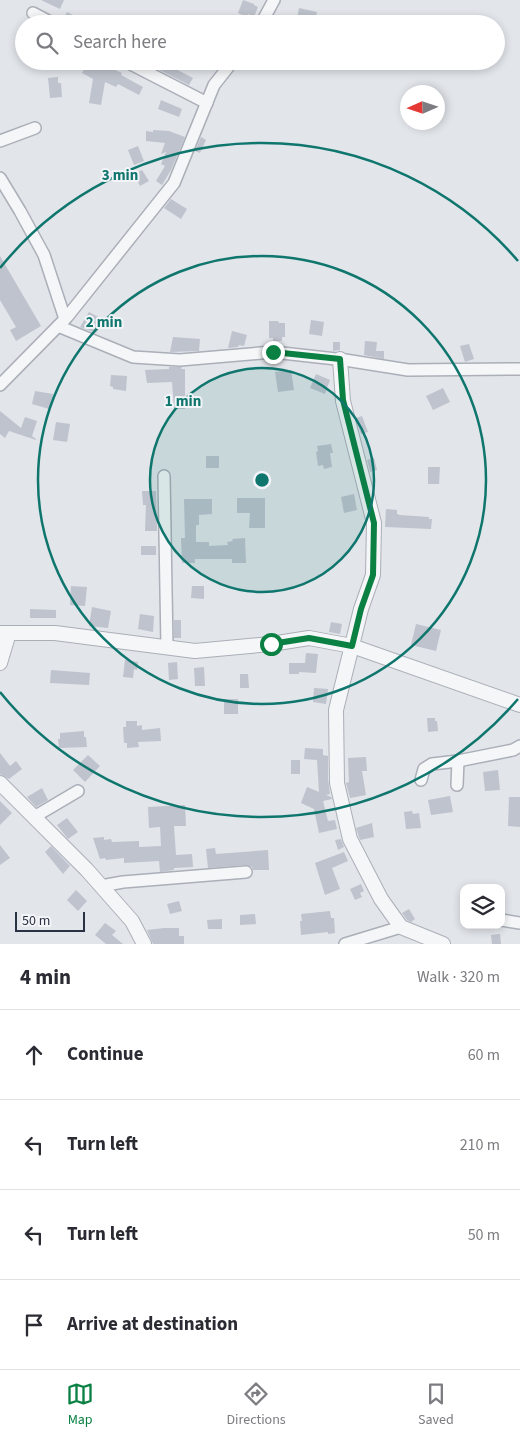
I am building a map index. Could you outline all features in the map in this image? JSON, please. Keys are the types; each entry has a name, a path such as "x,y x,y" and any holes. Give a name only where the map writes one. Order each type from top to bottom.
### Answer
{"street":[{"path":"266,15 274,0"},
{"path":"33,13 37,15"},
{"path":"143,70 207,103"},
{"path":"0,385 62,323 174,183 214,85 226,70"},
{"path":"0,141 35,128"},
{"path":"0,178 44,255 62,323 132,357 180,360 273,352 340,359 408,370 520,368"},
{"path":"340,359 343,400 374,523 373,575 361,609 336,710 337,783 350,839 381,899 401,927 444,944"},
{"path":"164,476 167,647"},
{"path":"0,663 5,633 55,632 195,651 271,644 309,638 352,646 520,705"},
{"path":"421,780 424,769 432,764 513,750 520,746"},
{"path":"457,785 458,761"},
{"path":"0,783 101,886 132,921 144,944"},
{"path":"34,817 78,791"},
{"path":"101,886 123,882 246,872"},
{"path":"505,921 520,923"},
{"path":"345,944 401,927"}],"building":[{"path":"41,0 64,0 60,9"},
{"path":"243,0 258,7 255,15 238,13"},
{"path":"299,8 317,12 316,15 298,15"},
{"path":"84,70 115,70 143,87 139,95 118,84 116,87 105,82 101,105 89,103 93,79 82,73"},
{"path":"160,70 177,70 193,78 189,85"},
{"path":"58,77 58,83 61,83 62,97 50,98 48,78"},
{"path":"161,100 182,109 179,117 158,109"},
{"path":"153,130 169,131 185,137 171,170 162,185 156,181 165,166 161,164 166,152 161,154 165,143 146,141 146,131 153,132"},
{"path":"201,137 206,140 200,153 195,151"},
{"path":"138,146 144,161 134,165 128,150"},
{"path":"142,170 149,181 140,186 134,174"},
{"path":"171,199 187,209 181,219 164,208"},
{"path":"0,256 41,326 16,341 10,330 16,327 0,300"},
{"path":"89,312 104,320 96,333 80,327"},
{"path":"311,320 324,322 322,336 309,334"},
{"path":"269,321 285,323 285,337 282,337 282,341 273,341 273,338 269,338"},
{"path":"232,331 247,335 244,346 239,345 238,347 228,348"},
{"path":"173,337 200,339 199,351 170,352"},
{"path":"365,341 377,342 376,351 384,351 384,359 364,355"},
{"path":"333,342 340,342 340,350 333,351"},
{"path":"469,344 474,359 465,362 460,346"},
{"path":"169,367 182,367 181,369 185,369 185,409 174,409 172,382 147,383 145,370 169,369"},
{"path":"291,370 294,390 278,392 275,372"},
{"path":"316,374 330,380 325,394 310,388"},
{"path":"111,375 127,376 126,391 113,389 110,386"},
{"path":"443,388 450,402 433,410 426,396"},
{"path":"35,391 53,394 49,409 32,404"},
{"path":"0,411 21,428 25,417 37,421 32,436 36,440 9,431 5,438 0,434"},
{"path":"362,416 368,432 361,434 356,418"},
{"path":"56,422 70,424 67,442 53,440"},
{"path":"331,444 333,453 330,453 332,467 324,469 323,465 318,466 317,446"},
{"path":"206,456 219,456 219,468 206,468"},
{"path":"374,458 377,470 370,472 367,460"},
{"path":"428,467 440,467 439,484 428,484"},
{"path":"142,491 156,491 157,531 145,531 146,505 143,505"},
{"path":"354,494 357,510 344,513 341,497"},
{"path":"237,498 265,498 265,528 249,528 250,513 237,513"},
{"path":"184,499 212,499 212,514 199,515 199,525 196,525 196,542 209,542 209,546 228,545 227,542 233,541 232,539 245,538 246,563 232,563 232,559 195,559 195,563 182,563 181,538 185,538"},
{"path":"386,509 397,510 397,514 400,515 429,517 429,519 432,519 431,529 385,527"},
{"path":"141,546 156,546 156,555 141,555"},
{"path":"71,586 87,587 85,606 70,605"},
{"path":"192,586 204,586 204,599 191,598"},
{"path":"92,607 111,611 108,628 89,626"},
{"path":"30,609 56,610 56,618 30,618"},
{"path":"140,614 154,616 153,632 138,629"},
{"path":"174,620 181,620 181,638 174,638"},
{"path":"331,622 342,624 340,634 329,632"},
{"path":"416,624 441,630 436,651 411,645"},
{"path":"306,653 318,654 316,673 299,672 299,674 289,674 289,663 305,663"},
{"path":"125,660 138,662 137,670 134,669 133,678 123,677"},
{"path":"177,662 178,679 169,680 168,663"},
{"path":"204,667 205,686 195,686 194,668"},
{"path":"51,670 90,673 89,685 50,683"},
{"path":"240,674 248,674 249,688 240,688"},
{"path":"314,688 328,689 326,704 313,702"},
{"path":"224,699 238,699 238,714 224,714"},
{"path":"427,718 435,718 438,731 428,732"},
{"path":"126,721 137,721 137,726 142,725 142,730 160,728 161,741 138,742 139,747 127,748 127,743 124,743 123,727 126,727"},
{"path":"84,731 87,747 59,748 58,739 60,739 60,733"},
{"path":"305,748 323,749 323,755 328,756 330,794 326,795 332,799 323,801 328,821 335,820 337,829 319,833 314,809 301,803 307,787 319,792 317,760 304,759"},
{"path":"0,753 10,766 16,761 22,769 9,779 0,774"},
{"path":"88,755 100,766 85,782 73,770"},
{"path":"366,757 367,771 362,771 366,795 350,798 346,783 349,782 348,758"},
{"path":"291,760 300,760 300,774 291,774"},
{"path":"498,770 500,790 485,791 483,772"},
{"path":"42,788 48,800 36,807 27,797"},
{"path":"450,796 453,812 431,815 428,800"},
{"path":"509,797 520,797 520,827 508,826"},
{"path":"0,801 12,813 0,825"},
{"path":"185,805 186,826 174,826 176,855 192,854 193,867 174,868 174,870 160,872 159,861 124,863 124,858 100,859 93,838 104,837 104,840 111,839 112,842 139,841 139,847 161,846 160,827 149,828 148,807"},
{"path":"412,811 413,814 419,813 421,828 406,829 404,812"},
{"path":"67,818 78,832 68,839 57,825"},
{"path":"372,823 374,837 360,840 356,828"},
{"path":"341,839 344,847 338,850 335,840"},
{"path":"0,845 10,858 0,865"},
{"path":"51,846 70,866 63,874 45,852"},
{"path":"215,848 216,854 268,850 269,870 253,870 252,867 245,865 208,868 206,849"},
{"path":"344,852 348,861 332,868 340,889 325,895 315,863"},
{"path":"361,884 364,891 360,893 362,897 355,900 350,889"},
{"path":"76,890 87,901 78,911 67,900"},
{"path":"179,901 182,911 170,914 167,904"},
{"path":"409,909 415,919 411,922 402,913"},
{"path":"330,911 331,918 334,918 335,933 301,935 301,914"},
{"path":"255,914 256,924 240,925 240,915"},
{"path":"222,919 222,929 208,929 207,920"},
{"path":"105,923 116,931 112,935 123,944 106,944 95,935"},
{"path":"179,928 179,936 184,936 184,944 153,944 147,930"},
{"path":"500,934 501,944 492,944 491,935"}],"route":[{"path":"271,644 309,638 352,646 361,609 373,575 374,523 343,400 340,359 273,352"}]}
